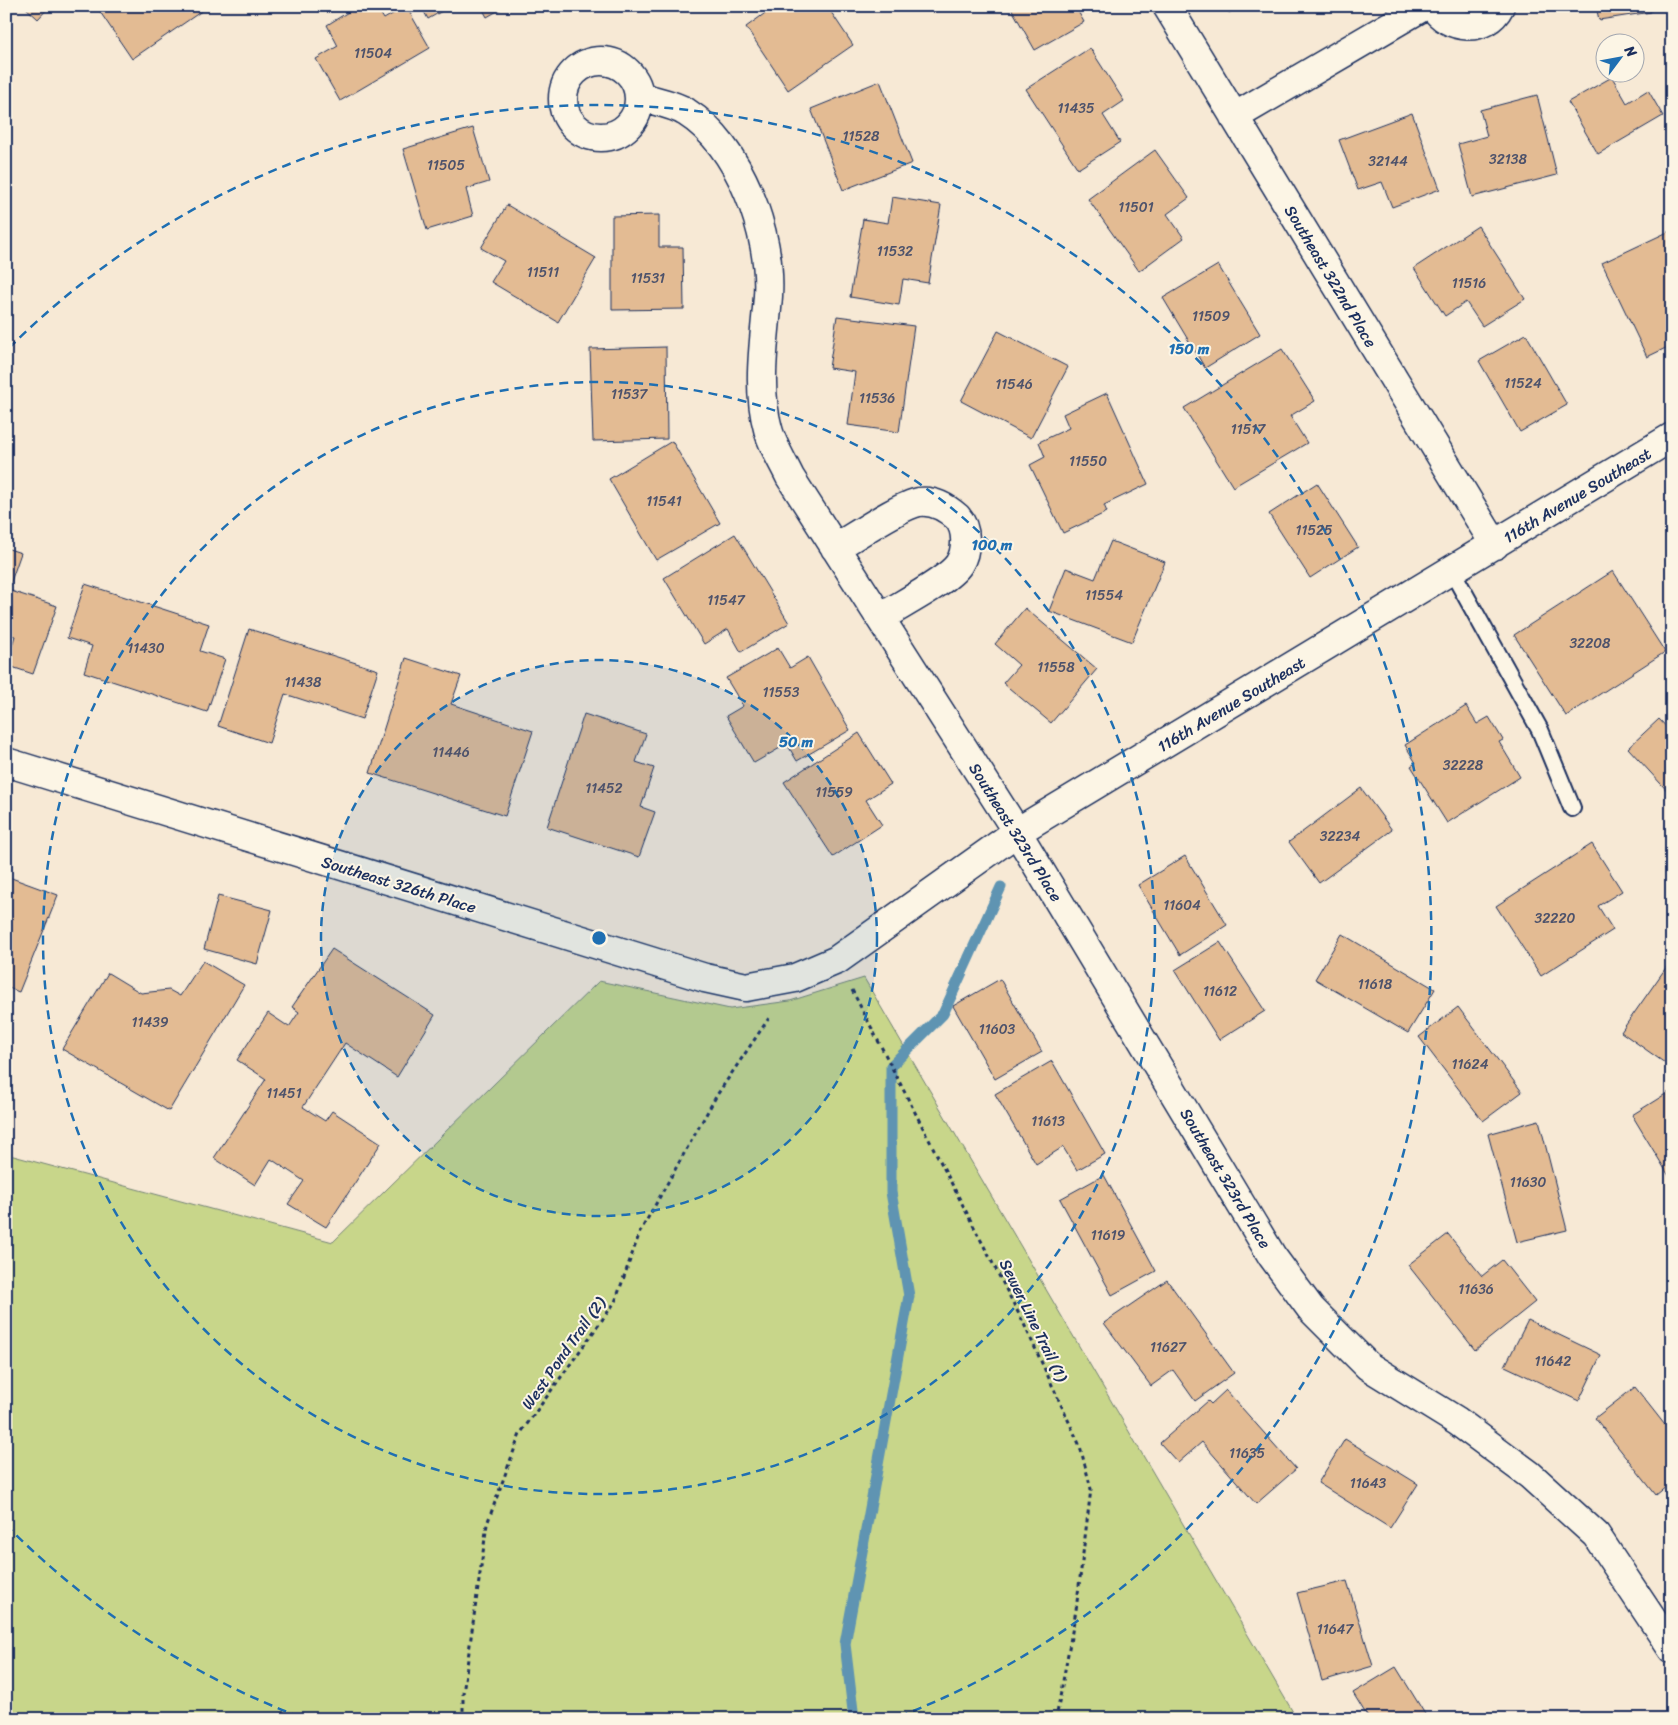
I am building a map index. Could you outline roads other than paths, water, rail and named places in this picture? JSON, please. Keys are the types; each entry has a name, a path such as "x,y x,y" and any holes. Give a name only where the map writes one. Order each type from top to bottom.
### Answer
{"street":[{"name":"Southeast 322nd Place","path":"1166,6 1495,545"},
{"path":"1234,117 1424,6"},
{"path":"1433,6 1438,14 1449,22 1462,26 1475,26 1488,20 1500,6"},
{"name":"Southeast 323rd Place","path":"639,96 686,111 722,144 747,187 763,238 768,294 762,381 768,429 790,477 1017,832 1272,1256 1311,1308 1368,1366 1457,1421 1530,1475 1596,1534 1672,1649"},
{"name":"116th Avenue Southeast","path":"795,978 837,960 1017,832 1672,437"},
{"path":"835,548 905,508 920,502 935,503 949,509 959,520 965,535 964,550 958,564 947,575 880,618"},
{"name":"Southeast 326th Place","path":"6,762 705,978 746,986 795,978"}],"lane":[{"path":"1452,571 1540,730 1572,808"}],"waterway":[{"path":"854,1719 845,1644 909,1296 891,1192 891,1066 943,1014 1001,887"}]}
